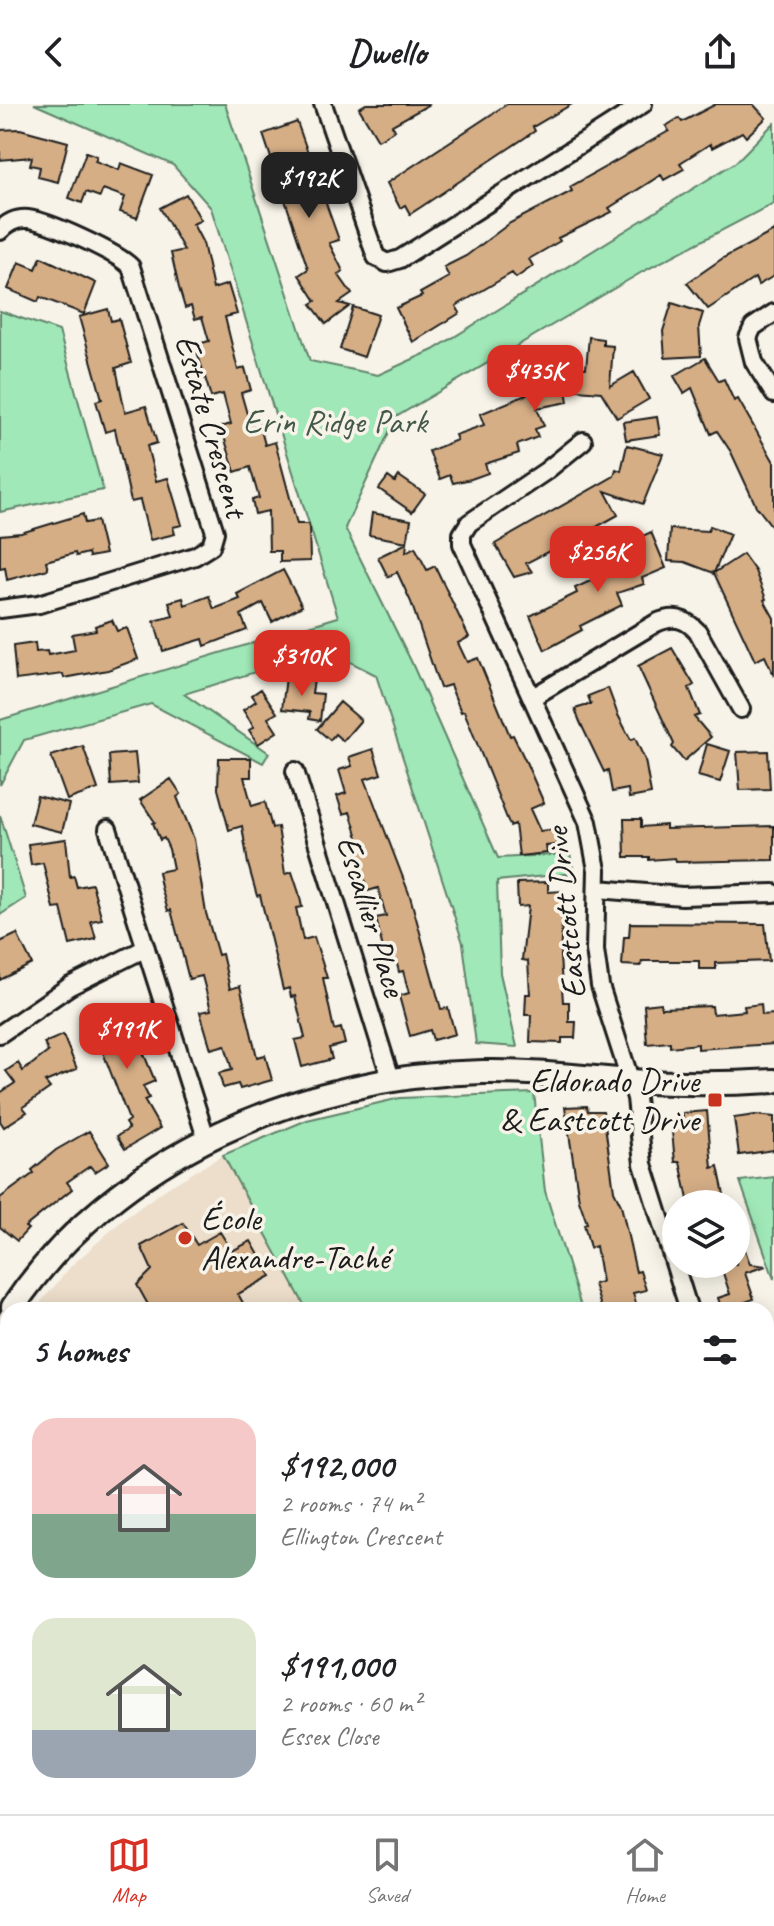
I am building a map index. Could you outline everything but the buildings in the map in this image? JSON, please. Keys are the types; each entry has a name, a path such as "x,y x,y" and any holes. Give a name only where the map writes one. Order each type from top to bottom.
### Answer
{"street":[{"path":"323,104 376,257 387,263 400,259 643,104"},
{"name":"Estate Crescent","path":"0,231 11,213 113,255 131,267 220,545 39,604 0,609"},
{"path":"774,313 753,327 748,338 754,362 774,394"},
{"name":"Eastcott Drive","path":"583,441 546,471 474,519 462,534 465,552 588,822 598,889 597,972 636,1098 643,1164 686,1302"},
{"path":"533,697 656,623 674,617 688,622 698,632 741,709"},
{"name":"Escallier Place","path":"295,771 391,1079"},
{"path":"108,829 207,1141"},
{"path":"598,889 682,896 774,893"},
{"path":"0,1034 70,986 146,948"},
{"path":"15,1302 56,1253 104,1208 162,1165 285,1106 391,1079 487,1071 630,1081 774,1081"}],"shaded area":[{"name":"École Alexandre-Taché","path":"223,1155 303,1302 41,1302 72,1265 124,1219 164,1190"}],"green space":[{"name":"Erin Ridge Park","path":"34,104 225,104 310,361 378,375 433,350 736,162 774,123 774,203 642,272 396,417 345,528 411,661 498,858 570,854 574,873 497,881 500,973 517,1047 476,1044 463,943 376,675 327,650 184,694 269,753 263,763 151,704 24,740 0,785 0,720 338,617 211,208 173,165"},
{"path":"0,311 59,331 103,490 0,512"},
{"path":"0,815 26,898 0,915"},
{"path":"534,1093 545,1191 580,1302 303,1302 223,1155 307,1120 400,1098"},
{"path":"774,1177 774,1279 750,1210 750,1190 743,1190 740,1181"}],"place":[{"name":"Eldorado Drive & Eastcott Drive","path":"715,1100"},
{"name":"École Alexandre-Taché","path":"185,1238"}]}
